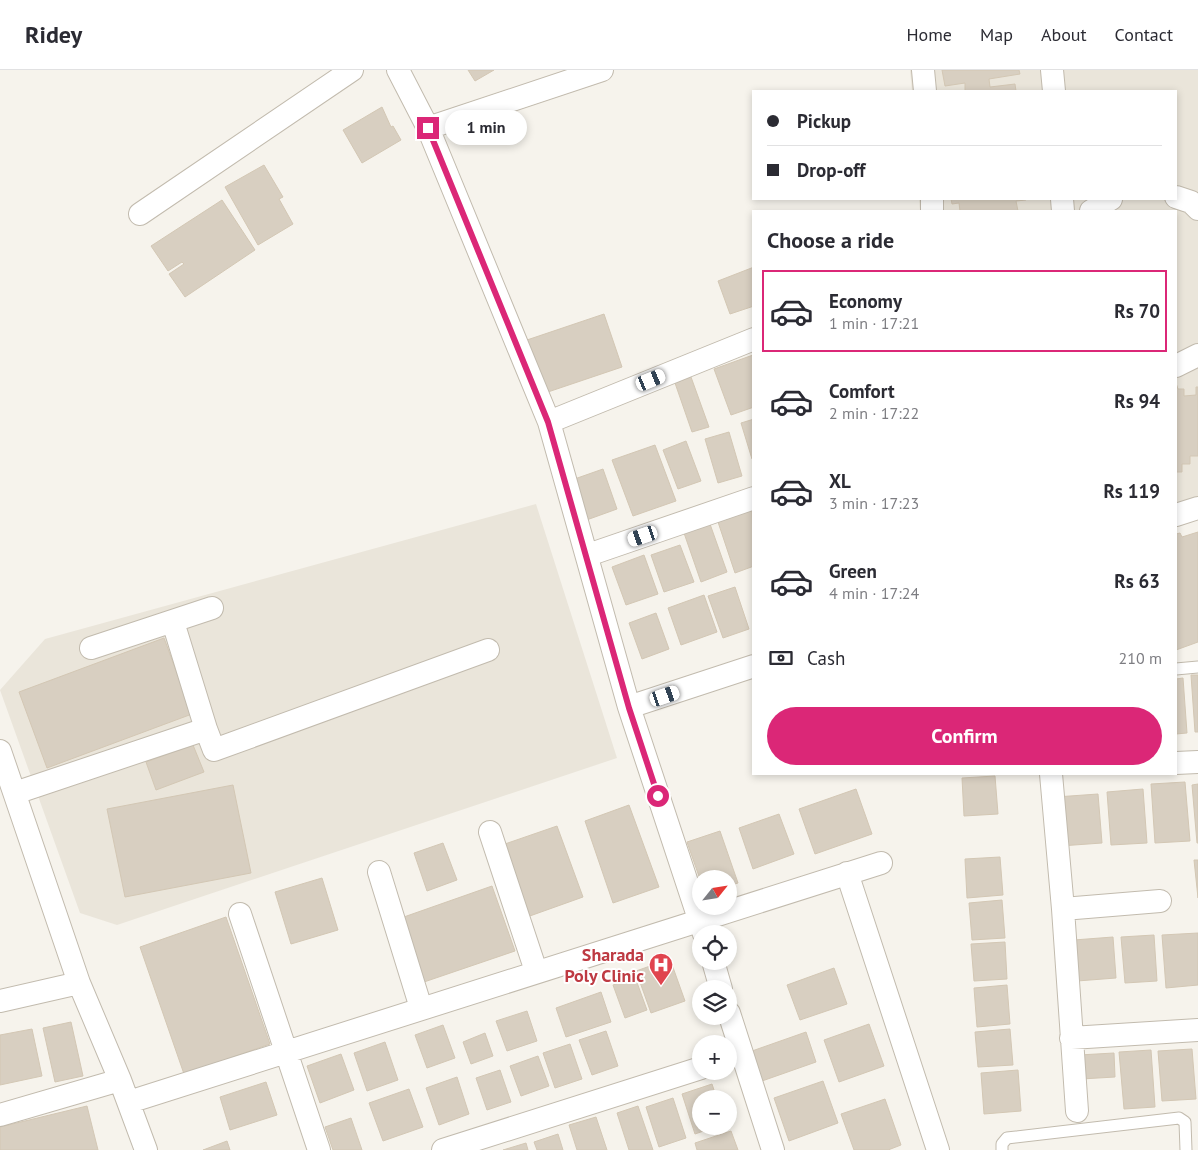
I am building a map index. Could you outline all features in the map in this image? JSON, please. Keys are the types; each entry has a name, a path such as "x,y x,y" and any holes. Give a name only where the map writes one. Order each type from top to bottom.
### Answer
{"street":[{"path":"140,214 352,70"},
{"path":"398,70 428,128 548,422 588,555 629,708 701,925"},
{"path":"428,128 602,70"},
{"path":"923,70 925,90"},
{"path":"1052,70 1054,90"},
{"path":"1177,197 1190,202 1198,208"},
{"path":"1093,210 1109,200"},
{"path":"548,422 752,340"},
{"path":"1177,366 1198,355"},
{"path":"588,555 752,499"},
{"path":"1177,515 1198,508"},
{"path":"91,648 212,608"},
{"path":"172,622 214,750 488,650"},
{"path":"629,708 752,667"},
{"path":"15,793 206,729"},
{"path":"0,751 79,983 129,1102 146,1150"},
{"path":"1177,763 1198,762"},
{"path":"1051,775 1064,909 1077,1111"},
{"path":"490,832 536,971"},
{"path":"707,925 848,873 881,863"},
{"path":"379,872 421,1008"},
{"path":"848,873 936,1150"},
{"path":"1064,909 1160,901"},
{"path":"240,914 319,1150"},
{"path":"129,1102 536,971 692,930"},
{"path":"0,1001 79,983"},
{"path":"1071,1038 1198,1030"},
{"path":"737,1063 772,1150"},
{"path":"443,1150 692,1071"},
{"path":"0,1115 120,1080"}],"lane":[{"path":"1177,669 1198,667"},
{"path":"1002,1150 1002,1144 1007,1138 1179,1118 1185,1122 1186,1150"}],"shaded area":[{"path":"910,70 1198,70 1198,517 1177,524 1177,210 920,210 919,200 1177,200 1177,90 912,90"},
{"path":"536,504 617,758 117,925 80,913 0,690 45,639"}],"building":[{"path":"468,70 494,70 475,81"},
{"path":"942,70 1019,70 1020,74 989,79 990,87 1015,84 1016,90 965,90 965,83 945,86"},
{"path":"382,107 391,127 393,126 401,140 362,163 343,130"},
{"path":"264,165 283,197 279,199 293,224 258,245 225,187"},
{"path":"222,200 255,250 185,297 169,274 184,264 182,262 168,271 151,246"},
{"path":"951,200 1026,200 1016,201 1018,210 960,210 959,203 952,204"},
{"path":"752,268 752,307 730,314 718,281"},
{"path":"604,314 622,367 539,395 521,342"},
{"path":"752,355 752,408 731,415 714,369"},
{"path":"691,377 709,427 692,432 675,383"},
{"path":"1177,386 1178,389 1184,389 1184,396 1196,395 1196,387 1198,387 1198,456 1190,456 1190,464 1182,464 1182,472 1177,472"},
{"path":"752,420 752,459 741,423"},
{"path":"729,432 742,476 718,483 705,439"},
{"path":"686,441 701,481 678,489 663,450"},
{"path":"655,445 676,501 633,516 612,460"},
{"path":"603,469 617,509 581,522 566,482"},
{"path":"752,510 752,567 735,573 718,522"},
{"path":"710,524 727,572 701,582 684,533"},
{"path":"1198,532 1198,642 1177,650 1177,534 1180,533 1182,537"},
{"path":"680,545 694,582 664,592 651,555"},
{"path":"644,555 658,594 626,605 612,567"},
{"path":"735,587 749,629 723,638 708,596"},
{"path":"704,595 717,632 681,645 668,608"},
{"path":"656,613 669,649 642,659 629,623"},
{"path":"164,638 192,714 47,768 19,692"},
{"path":"1191,675 1198,675 1198,732 1195,732"},
{"path":"1183,678 1187,733 1177,734 1177,679"},
{"path":"193,745 204,772 156,790 146,762"},
{"path":"995,776 998,814 964,816 962,778"},
{"path":"1185,782 1190,841 1155,843 1151,784"},
{"path":"1198,784 1198,843 1197,843 1192,785"},
{"path":"233,785 251,873 125,897 107,809"},
{"path":"856,789 872,834 815,854 799,809"},
{"path":"1143,789 1147,843 1111,845 1107,792"},
{"path":"1098,794 1102,843 1060,846 1056,797"},
{"path":"629,805 659,887 613,903 585,821"},
{"path":"779,814 794,854 753,869 739,828"},
{"path":"557,826 583,897 527,917 502,845"},
{"path":"720,831 734,870 697,870 687,842"},
{"path":"443,843 457,880 427,891 414,853"},
{"path":"1000,857 1003,895 967,898 965,859"},
{"path":"1194,860 1198,860 1198,898"},
{"path":"322,878 338,930 291,944 275,892"},
{"path":"492,886 515,951 424,982 401,918"},
{"path":"1002,900 1005,938 972,940 969,903"},
{"path":"226,917 270,1044 184,1074 140,947"},
{"path":"1198,933 1198,985 1166,988 1162,935"},
{"path":"1154,935 1157,981 1125,983 1121,937"},
{"path":"1113,937 1116,978 1077,981 1074,940"},
{"path":"1005,942 1007,979 974,981 971,944"},
{"name":"Sharada Poly Clinic","path":"670,959 685,1001 651,1013 636,971"},
{"path":"834,968 847,1004 800,1020 787,985"},
{"path":"635,977 647,1010 625,1018 613,985"},
{"path":"1007,985 1010,1024 977,1027 974,988"},
{"path":"601,992 611,1022 566,1037 556,1008"},
{"path":"527,1011 537,1041 507,1051 496,1021"},
{"path":"71,1022 83,1076 55,1082 43,1028"},
{"path":"869,1024 884,1066 839,1082 824,1040"},
{"path":"443,1025 455,1058 427,1068 415,1035"},
{"path":"32,1029 42,1076 0,1085 0,1035"},
{"path":"1010,1029 1013,1065 978,1067 975,1032"},
{"path":"606,1031 618,1066 592,1075 579,1040"},
{"path":"806,1032 816,1062 762,1081 752,1051"},
{"path":"485,1033 493,1056 471,1064 463,1042"},
{"path":"385,1042 398,1080 367,1091 354,1053"},
{"path":"570,1044 582,1079 555,1088 543,1053"},
{"path":"1192,1049 1196,1099 1162,1101 1158,1051"},
{"path":"1151,1050 1155,1107 1124,1109 1119,1052"},
{"path":"1114,1053 1115,1077 1081,1079 1079,1055"},
{"path":"341,1054 354,1090 320,1103 307,1066"},
{"path":"538,1056 549,1086 521,1096 510,1066"},
{"path":"500,1070 511,1102 487,1110 476,1078"},
{"path":"1018,1070 1021,1111 984,1114 981,1073"},
{"path":"457,1077 469,1114 439,1125 426,1088"},
{"path":"823,1081 838,1123 789,1141 774,1098"},
{"path":"266,1082 277,1115 230,1130 220,1097"},
{"path":"712,1084 714,1090 694,1090"},
{"path":"409,1089 423,1127 383,1141 369,1103"},
{"path":"692,1091 692,1125 682,1094"},
{"path":"673,1098 686,1138 659,1147 646,1107"},
{"path":"885,1099 901,1145 888,1150 854,1150 841,1114"},
{"path":"87,1106 98,1150 0,1150 0,1127"},
{"path":"638,1106 653,1150 629,1150 617,1113"},
{"path":"596,1117 607,1150 577,1150 569,1125"},
{"path":"351,1118 362,1150 333,1150 325,1127"},
{"path":"558,1134 563,1150 537,1150 534,1142"},
{"path":"719,1135 732,1135 738,1150 697,1150 695,1143"},
{"path":"227,1141 230,1150 203,1150"},
{"path":"526,1143 528,1150 503,1150"}],"place":[{"name":"Sharada Poly Clinic","path":"661,986"}],"route":[{"path":"428,128 548,422 588,555 629,708 658,796"}]}
